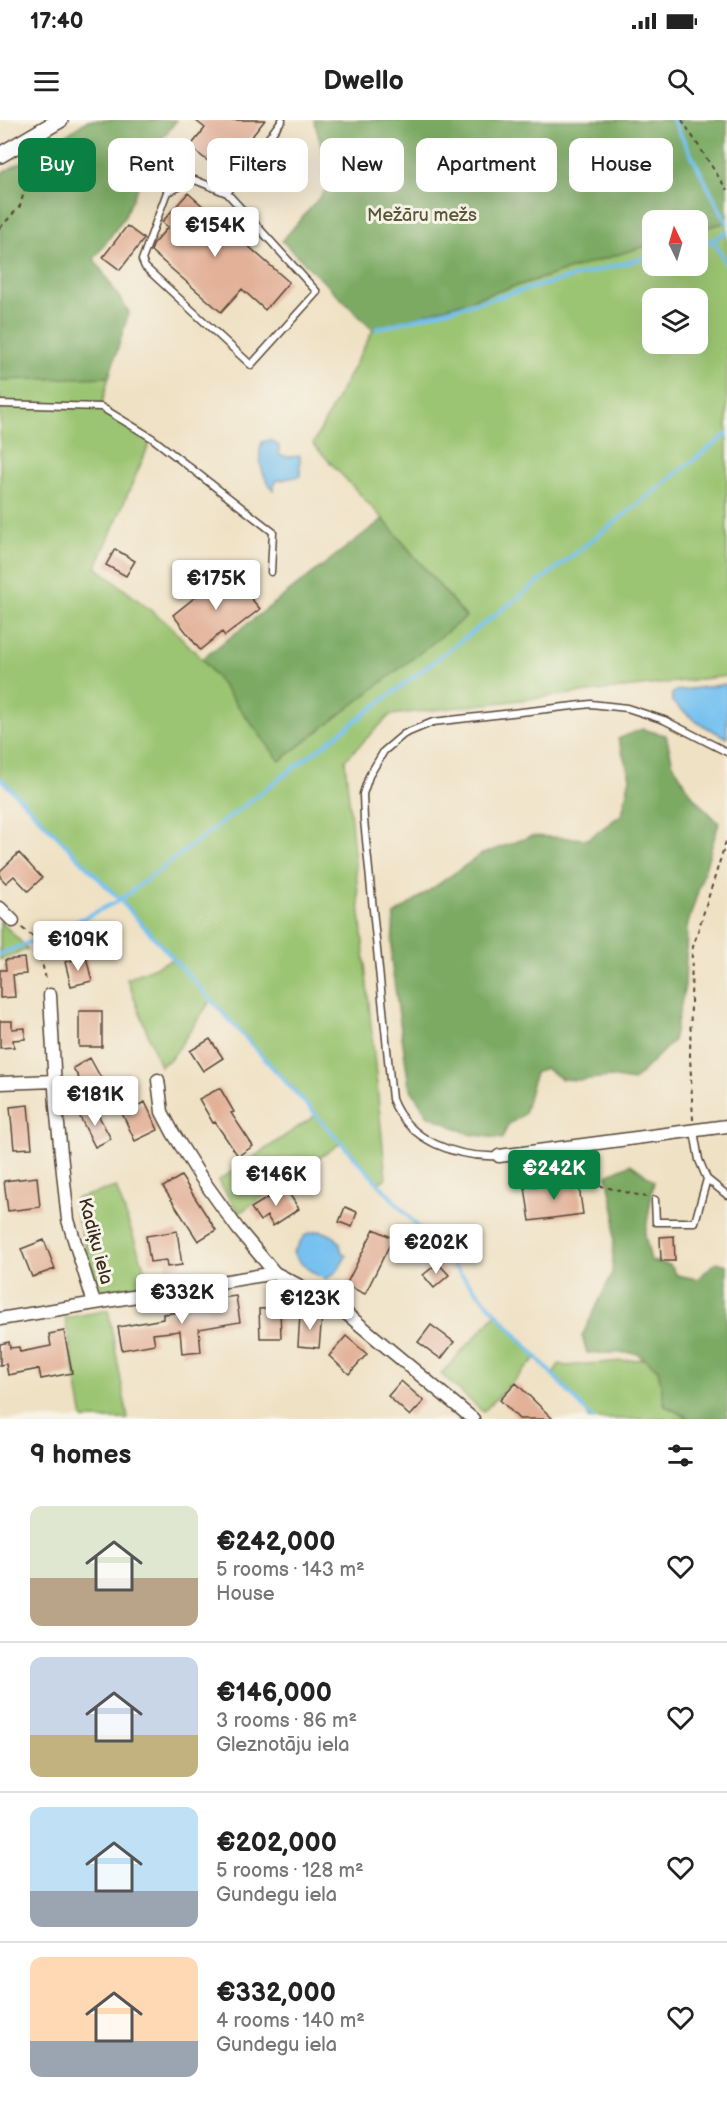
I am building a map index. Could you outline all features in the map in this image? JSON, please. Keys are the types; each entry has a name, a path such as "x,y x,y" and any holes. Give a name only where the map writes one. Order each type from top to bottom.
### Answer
{"street":[{"path":"0,155 60,120"},
{"path":"0,908 13,921"},
{"name":"Kadiķu iela","path":"50,995 56,1106 68,1220 94,1303"},
{"path":"158,1080 162,1112 173,1133 238,1229 275,1273 336,1305 473,1419"},
{"path":"0,1083 55,1081"},
{"path":"498,1155 727,1126"},
{"path":"0,1319 275,1273"}],"lane":[{"path":"227,194 282,120"},
{"path":"195,180 227,194 317,292 251,365 145,267 142,260 167,192 195,180"},
{"path":"0,404 101,406 152,438 273,532 271,572"},
{"path":"498,1155 481,1156 455,1152 426,1138 410,1128 397,1113 392,1099 364,820 363,794 369,776 384,751 404,734 433,722 591,704 627,708 664,720 727,753"},
{"path":"694,1130 699,1160 707,1179 727,1195"},
{"path":"547,1149 551,1178"},
{"path":"655,1200 656,1222 695,1222 707,1179"}],"path":[{"path":"682,120 727,190"},
{"path":"0,228 20,206 30,171 15,146"},
{"path":"694,1130 690,1056 692,950 727,838"},
{"path":"13,921 36,939 50,995"},
{"path":"551,1178 583,1175 585,1182 655,1200"}],"green space":[{"path":"88,120 177,120 163,138 108,138 108,192 136,192 125,216 94,259 129,312 109,377 0,380 0,174 18,164 18,192 96,192 96,138 62,138"},
{"name":"Mežāru mežs","path":"314,120 727,120 727,222 708,227 708,210 642,210 642,247 373,330 282,241 324,192 404,192 404,138 320,138 320,141"},
{"path":"727,222 727,676 390,715 345,760 386,1178 378,1183 341,1143 239,1213 218,1181 316,1115 211,1000 171,1059 160,1066 127,979 174,959 120,900 0,778 0,380 109,377 101,407 152,438 96,567 168,624 202,659 280,761 466,617 383,519 313,444 373,330 642,247 642,276 708,276 708,227"},
{"path":"383,519 466,617 280,761 202,659"},
{"path":"642,729 666,735 673,764 694,798 719,823 687,927 685,986 673,1041 633,1081 610,1077 562,1079 545,1068 535,1073 524,1114 508,1125 502,1139 469,1134 427,1115 409,1086 391,960 394,915 482,854 532,836 588,839 622,814 630,777 618,739"},
{"path":"0,921 28,949 0,960"},
{"path":"631,1164 654,1181 645,1235 651,1261 670,1265 677,1275 697,1279 717,1262 727,1265 727,1419 691,1419 665,1406 658,1369 636,1353 587,1353 582,1336 612,1274 615,1215 607,1175"},
{"path":"116,1187 149,1282 103,1292 96,1285 77,1216 75,1199"},
{"path":"108,1310 128,1419 83,1419 65,1318"},
{"path":"497,1313 537,1357 483,1412 441,1374"},
{"path":"644,1359 658,1369 665,1406 691,1419 588,1419 588,1413 553,1375 559,1364 566,1366"}],"water":[{"path":"271,440 279,446 279,455 300,456 300,476 276,481 273,490 266,479 260,461 262,442"},
{"path":"727,684 727,738 697,722 672,702 672,694 676,691"},
{"path":"321,1231 338,1240 341,1251 346,1256 338,1270 327,1279 307,1268 293,1252 305,1235"}],"building":[{"path":"195,120 265,120 251,138 207,138 207,160 195,151 195,141 205,128"},
{"path":"188,193 289,282 265,310 242,289 221,312 151,251 154,243 168,227 162,222"},
{"path":"127,226 144,239 120,270 103,257"},
{"path":"115,549 135,561 126,576 106,565"},
{"path":"228,571 260,609 225,636 222,632 200,650 173,615"},
{"path":"19,853 42,878 28,891 14,876 6,883 0,877 0,871"},
{"path":"86,957 92,981 71,986 65,962"},
{"path":"24,958 26,974 13,975 15,997 0,998 0,970 6,970 5,960"},
{"path":"79,1011 102,1011 102,1047 79,1047"},
{"path":"0,1021 12,1021 12,1029 25,1028 25,1039 13,1040 14,1047 0,1048"},
{"path":"210,1039 223,1058 203,1071 190,1051"},
{"path":"90,1058 106,1087 90,1097 73,1068"},
{"path":"220,1088 234,1112 231,1113 253,1146 238,1156 215,1122 213,1123 199,1099"},
{"path":"145,1102 158,1130 135,1141 122,1113"},
{"path":"28,1105 32,1148 14,1149 10,1107"},
{"path":"94,1107 111,1139 95,1147 79,1115"},
{"path":"181,1176 216,1230 198,1241 163,1187"},
{"path":"37,1177 40,1207 8,1211 4,1181"},
{"path":"578,1180 583,1214 530,1221 525,1187"},
{"path":"285,1187 299,1209 273,1226 267,1216 260,1221 251,1208"},
{"path":"345,1207 357,1212 352,1227 339,1222"},
{"path":"374,1229 393,1238 365,1294 346,1285"},
{"path":"177,1231 182,1265 167,1267 166,1260 150,1262 146,1236"},
{"path":"674,1236 675,1261 661,1261 660,1237"},
{"path":"44,1240 55,1269 32,1277 21,1249"},
{"path":"438,1263 449,1275 434,1288 423,1275"},
{"path":"236,1296 240,1322 199,1329 201,1352 182,1354 180,1331 153,1334 155,1344 122,1350 118,1327 163,1319 163,1314 208,1309 206,1300"},
{"path":"280,1308 281,1338 260,1338 259,1309"},
{"path":"300,1314 322,1316 319,1348 298,1346"},
{"path":"431,1325 454,1342 441,1359 418,1342"},
{"path":"64,1331 72,1373 41,1379 39,1369 8,1375 6,1364 0,1365 0,1344 9,1342 10,1348 19,1347 20,1352 51,1346 49,1334"},
{"path":"346,1336 367,1354 349,1374 329,1356"},
{"path":"401,1381 424,1401 410,1416 388,1396"},
{"path":"516,1383 553,1419 519,1419 500,1400"}],"waterway":[{"path":"673,120 727,223"},
{"path":"713,240 727,232"},
{"path":"708,241 713,240 727,265"},
{"path":"376,329 642,259"},
{"path":"41,939 120,900 549,574 727,434"},
{"path":"0,778 120,900 593,1419"},
{"path":"0,954 30,942"}]}
